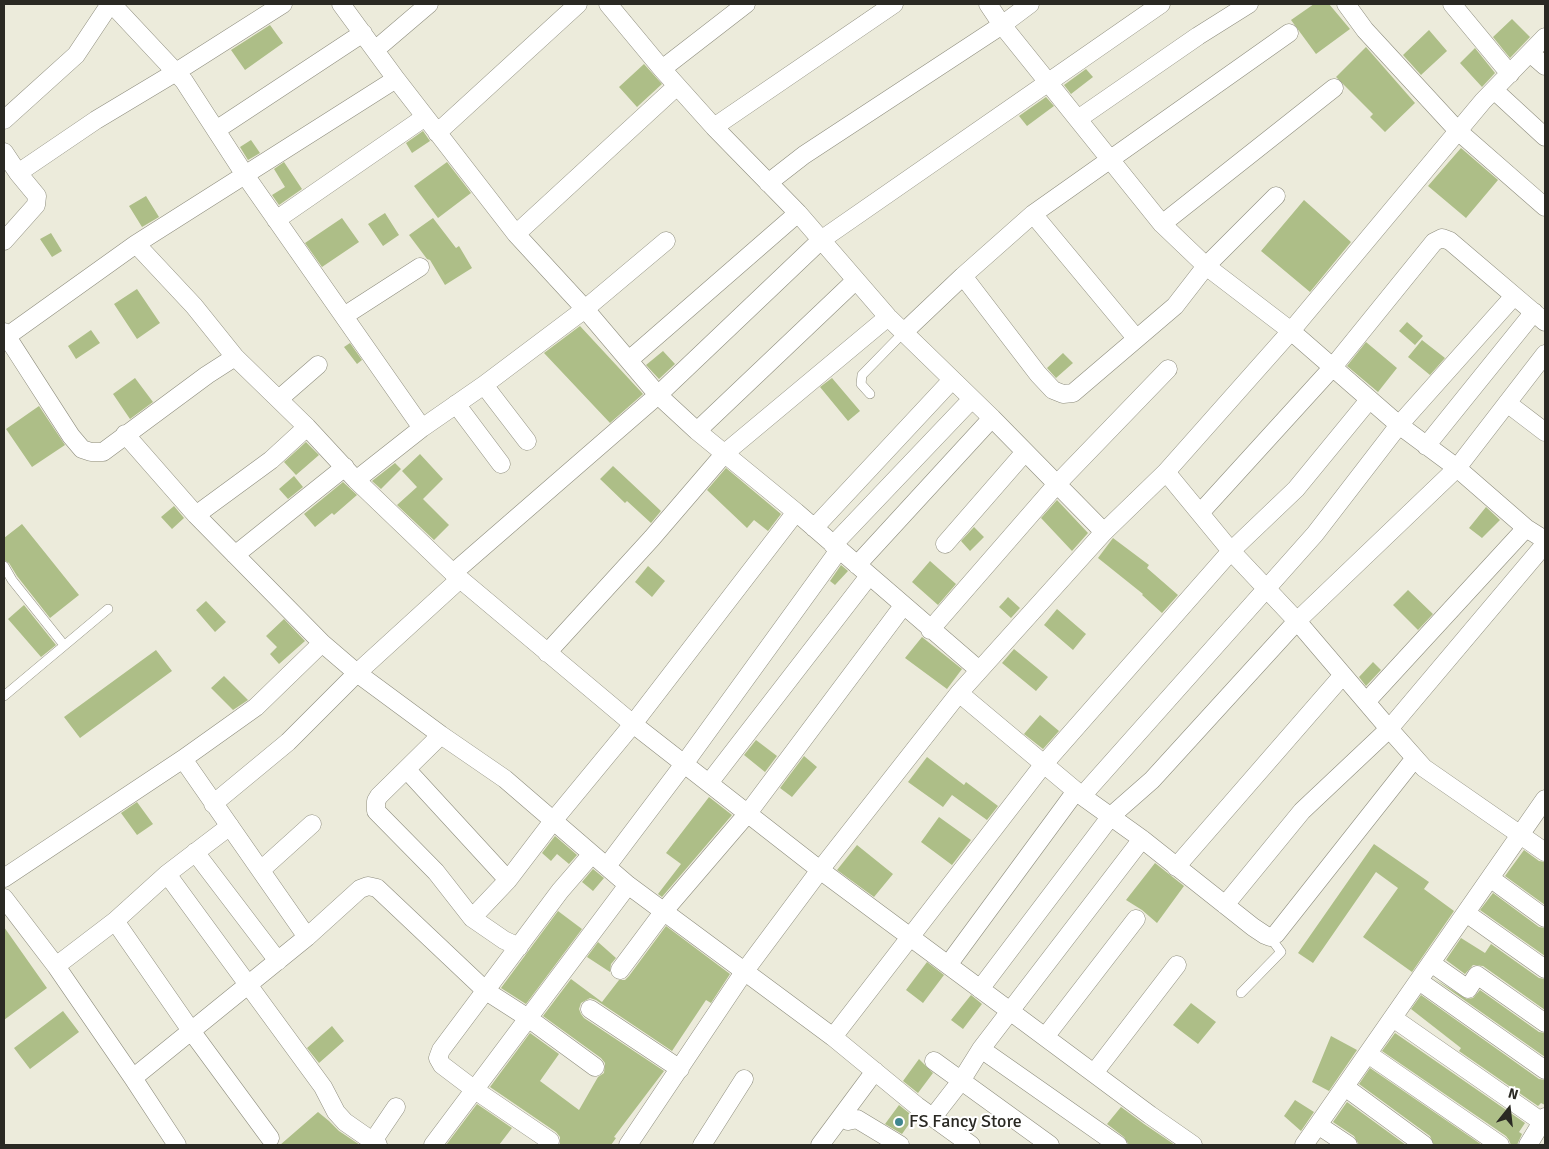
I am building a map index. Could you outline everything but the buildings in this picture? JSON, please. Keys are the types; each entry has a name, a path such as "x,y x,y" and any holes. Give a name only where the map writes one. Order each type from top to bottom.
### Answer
{"street":[{"path":"4,120 76,55 111,4 184,81 245,175 422,428"},
{"path":"18,173 96,120 283,4"},
{"path":"341,4 425,118 516,234 585,309 658,395 697,431 796,512 930,630 979,670"},
{"path":"375,50 429,4"},
{"path":"437,133 578,4"},
{"path":"608,4 677,86 798,213 888,317 992,418 1104,532"},
{"path":"662,69 746,4"},
{"path":"714,127 894,4"},
{"path":"988,4 1002,25 1162,224 1206,266 1291,331 1399,425 1457,468 1526,528 1545,540"},
{"path":"768,183 804,154 1002,25 1030,4"},
{"path":"213,804 288,742 456,576 658,395 821,240 1161,4"},
{"path":"1078,119 1198,36 1249,4"},
{"path":"1346,4 1365,30 1458,131 1544,203"},
{"path":"1452,4 1510,74"},
{"path":"216,130 363,33"},
{"path":"904,332 1033,214 1289,33"},
{"path":"628,1145 744,972 820,870 959,693 1104,532 1166,472 1291,331 1458,131 1545,37"},
{"path":"1530,53 1545,66"},
{"path":"235,357 125,434 103,452 92,452 82,448 71,436 5,334 136,244 396,79"},
{"path":"516,234 677,86"},
{"path":"1162,224 1334,88"},
{"path":"1494,90 1545,137"},
{"path":"276,220 425,118"},
{"path":"4,152 37,196 36,205 4,241"},
{"path":"963,276 1038,374 1053,390 1063,394 1072,393 1175,306 1206,266 1276,196"},
{"path":"629,360 798,213"},
{"path":"1033,214 1136,338"},
{"path":"1200,513 1332,368 1434,242 1442,238 1450,241 1540,317 1426,446"},
{"path":"236,555 351,474 484,385 585,309 666,240"},
{"path":"136,244 194,306 235,357 456,576 633,724 820,870 1193,1145"},
{"path":"344,316 420,267"},
{"path":"697,431 856,280"},
{"path":"948,965 1079,793 1315,534 1399,425 1514,296"},
{"path":"548,653 725,454 888,317"},
{"path":"980,989 1111,816 1152,780 1297,621 1457,468 1545,354"},
{"path":"279,399 318,365"},
{"path":"930,630 1057,484 1168,369"},
{"path":"814,528 952,380"},
{"path":"484,385 527,441"},
{"path":"607,866 684,764 836,547 972,399"},
{"path":"832,1037 1043,765 1231,551 1296,488 1370,400"},
{"path":"1507,403 1545,432"},
{"path":"456,404 500,464"},
{"path":"709,783 863,570 992,418"},
{"path":"196,515 271,460 307,427"},
{"path":"125,434 196,515 322,643 357,673 505,780 628,884 832,1037 933,1117 961,1143"},
{"path":"945,544 1025,452"},
{"path":"1166,472 1231,551 1297,621 1424,768 1545,852"},
{"path":"472,918 508,880 553,820 633,724 796,512"},
{"path":"1366,702 1526,528"},
{"path":"1225,904 1302,810 1389,729 1545,544"},
{"path":"620,970 664,911 748,813 903,606"},
{"path":"4,878 256,707 322,643"},
{"path":"1176,867 1343,675"},
{"path":"959,693 1043,765 1142,839 1253,927 1270,937 1276,934 1416,758"},
{"path":"441,735 379,796 376,801 376,811 436,872 472,918 504,940 519,947"},
{"path":"182,759 307,937"},
{"path":"407,770 508,880"},
{"path":"1304,1145 1545,799"},
{"path":"261,870 312,824"},
{"path":"56,966 115,921 167,874 230,826"},
{"path":"933,1117 961,1081 981,1049 1142,839"},
{"path":"195,852 278,961"},
{"path":"550,1141 475,1090 442,1065 438,1058 441,1050 560,891 592,854"},
{"path":"167,874 323,1087 336,1112 345,1122 375,1143 396,1107"},
{"path":"1490,878 1545,918"},
{"path":"433,1145 628,884"},
{"path":"133,1078 307,937 360,889 368,886 378,888 486,991 528,1018 595,1067"},
{"path":"4,898 56,966 177,1145"},
{"path":"1466,913 1545,969"},
{"path":"1045,1037 1136,919"},
{"path":"115,921 192,1032 270,1138"},
{"path":"1431,963 1468,989 1477,975 1545,1023"},
{"path":"1094,1073 1177,965"},
{"path":"1419,981 1545,1070"},
{"path":"590,1009 680,1070"},
{"path":"1393,1018 1544,1120 1528,1145"},
{"path":"981,1049 1118,1145"},
{"path":"1368,1054 1500,1145"},
{"path":"934,1061 1050,1145"},
{"path":"820,1145 875,1071"},
{"path":"704,1144 744,1079"},
{"path":"1345,1087 1424,1145"},
{"path":"841,1117 848,1121 857,1119 900,1145"},
{"path":"1318,1125 1348,1145"}],"lane":[{"path":"870,394 861,384 862,375 904,332"},
{"path":"4,566 12,580 64,645"},
{"path":"4,696 108,609"},
{"path":"1242,993 1281,952 1280,948 1270,937"}],"place":[{"name":"FS Fancy Store","path":"899,1122"}]}
